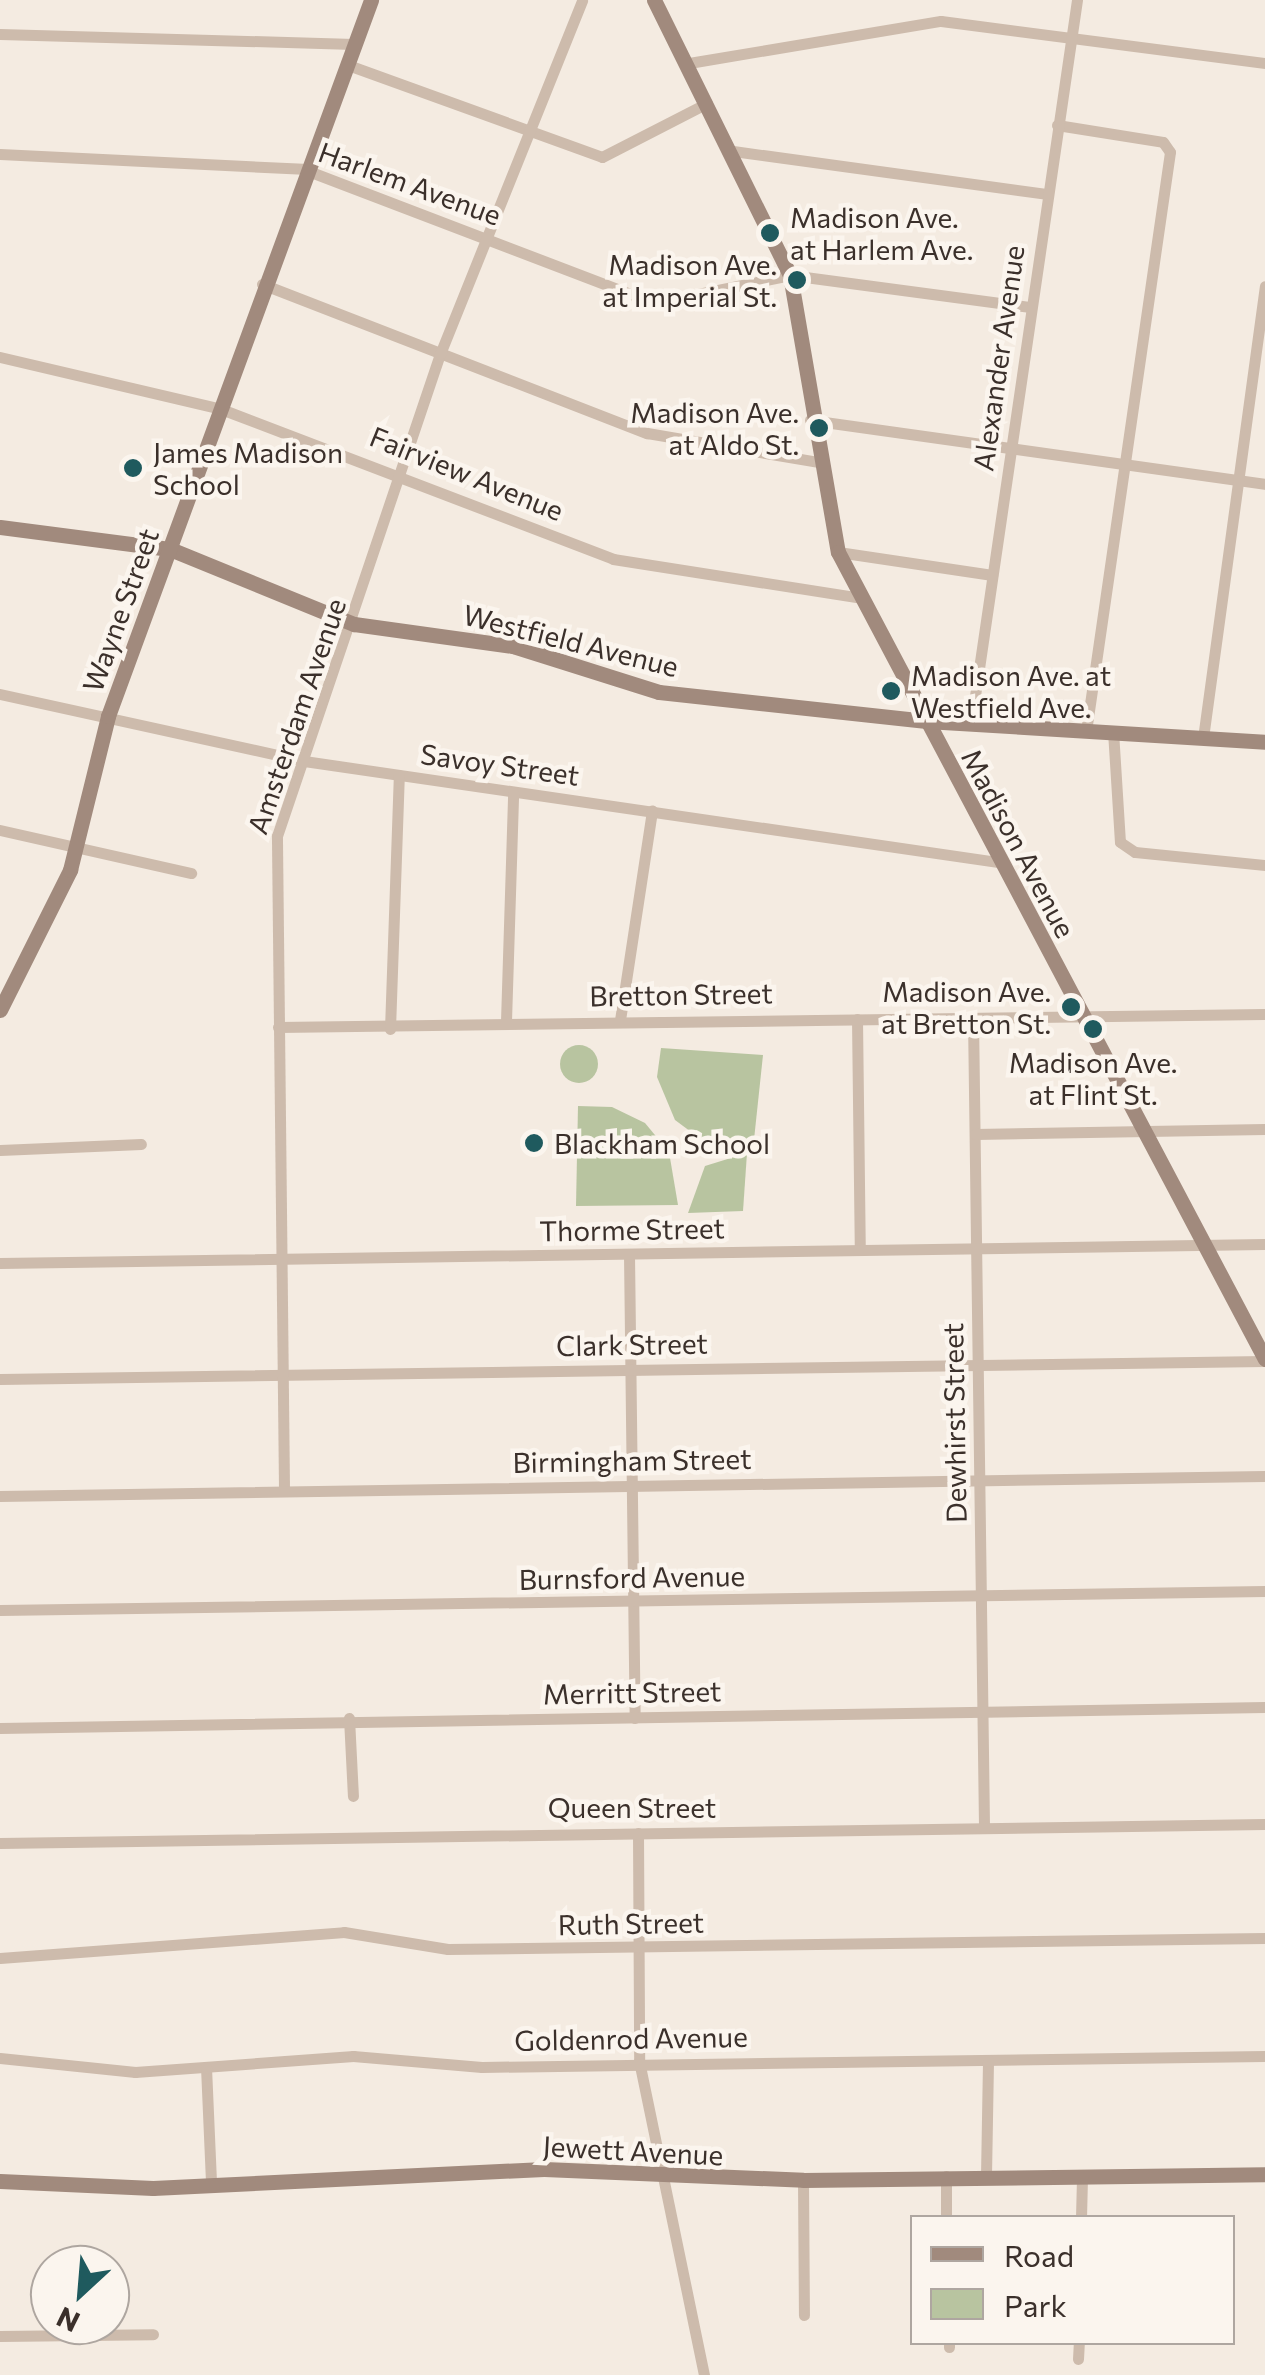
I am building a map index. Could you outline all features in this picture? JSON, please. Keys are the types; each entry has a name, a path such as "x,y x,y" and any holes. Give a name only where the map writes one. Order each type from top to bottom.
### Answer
{"main road":[{"name":"Wayne Street","path":"0,1010 78,847 108,716 222,408 303,169 348,66 370,0"},
{"name":"Madison Avenue","path":"654,0 690,63 790,275 810,420 838,552 997,862 1084,1016 1265,1360"},
{"name":"Westfield Avenue","path":"0,527 170,548 354,624 513,646 660,692 926,721 1265,742"},
{"name":"Jewett Avenue","path":"0,2181 211,2181 544,2169 669,2178 802,2180 1265,2174"}],"street":[{"name":"Amsterdam Avenue","path":"284,1488 276,836 354,624 440,354 533,133 582,0"},
{"name":"Alexander Avenue","path":"971,724 1077,0"},
{"path":"690,63 941,21 1265,63"},
{"path":"0,34 354,44"},
{"path":"348,66 602,157 708,103"},
{"path":"1057,125 1163,142 1170,152 1128,466 1086,730"},
{"path":"733,151 1046,194"},
{"name":"Harlem Avenue","path":"0,154 303,169 654,302 790,275 1031,307"},
{"path":"262,284 647,433 818,462"},
{"path":"1202,738 1242,479 1265,286"},
{"name":"Fairview Avenue","path":"0,357 222,408 402,472 613,558 862,598"},
{"path":"810,420 1012,445 1128,466 1265,484"},
{"path":"838,552 992,575"},
{"name":"Savoy Street","path":"0,694 304,761 997,862"},
{"path":"1114,731 1120,842 1135,852 1265,865"},
{"path":"390,1028 399,776"},
{"path":"506,1022 514,792"},
{"path":"620,1020 652,810"},
{"path":"0,830 191,874"},
{"name":"Bretton Street","path":"278,1026 390,1028 620,1020 1265,1014"},
{"path":"857,1018 860,1250"},
{"name":"Dewhirst Street","path":"973,1018 984,1828"},
{"path":"974,1134 1265,1129"},
{"path":"0,1150 141,1144"},
{"name":"Thorme Street","path":"0,1264 1265,1244"},
{"path":"629,1254 636,1718"},
{"name":"Clark Street","path":"0,1379 1265,1360"},
{"name":"Birmingham Street","path":"0,1496 284,1488 1265,1476"},
{"name":"Burnsford Avenue","path":"0,1610 1265,1591"},
{"name":"Merritt Street","path":"0,1728 349,1718 636,1718 1265,1708"},
{"path":"349,1718 352,1796"},
{"name":"Queen Street","path":"0,1843 1265,1824"},
{"path":"638,1832 639,2061 669,2178 704,2375"},
{"name":"Ruth Street","path":"0,1958 344,1932 448,1949 1265,1938"},
{"name":"Goldenrod Avenue","path":"0,2058 118,2071 353,2056 482,2067 639,2061 1265,2056"},
{"path":"986,2176 988,2060"},
{"path":"206,2067 211,2181"},
{"path":"946,2176 946,2215"},
{"path":"1081,2215 1082,2176"},
{"path":"802,2180 804,2314"},
{"path":"0,2336 153,2334"},
{"path":"1078,2345 1078,2359"}],"green space":[{"path":"579,1045 593,1050 598,1064 593,1078 579,1083 565,1078 560,1064 565,1050"},
{"path":"661,1048 763,1055 753,1149 706,1143 675,1120 657,1077"},
{"path":"578,1106 612,1107 645,1123 669,1152 678,1205 576,1206"},
{"path":"747,1153 743,1211 688,1213 705,1166"}],"place":[{"name":"Madison Ave. at Harlem Ave.","path":"770,233"},
{"name":"Madison Ave. at Imperial St.","path":"797,280"},
{"name":"Madison Ave. at Aldo St.","path":"819,428"},
{"name":"James Madison School","path":"133,468"},
{"name":"Madison Ave. at Westfield Ave.","path":"891,691"},
{"name":"Madison Ave. at Bretton St.","path":"1071,1007"},
{"name":"Madison Ave. at Flint St.","path":"1093,1029"},
{"name":"Blackham School","path":"534,1143"}]}
